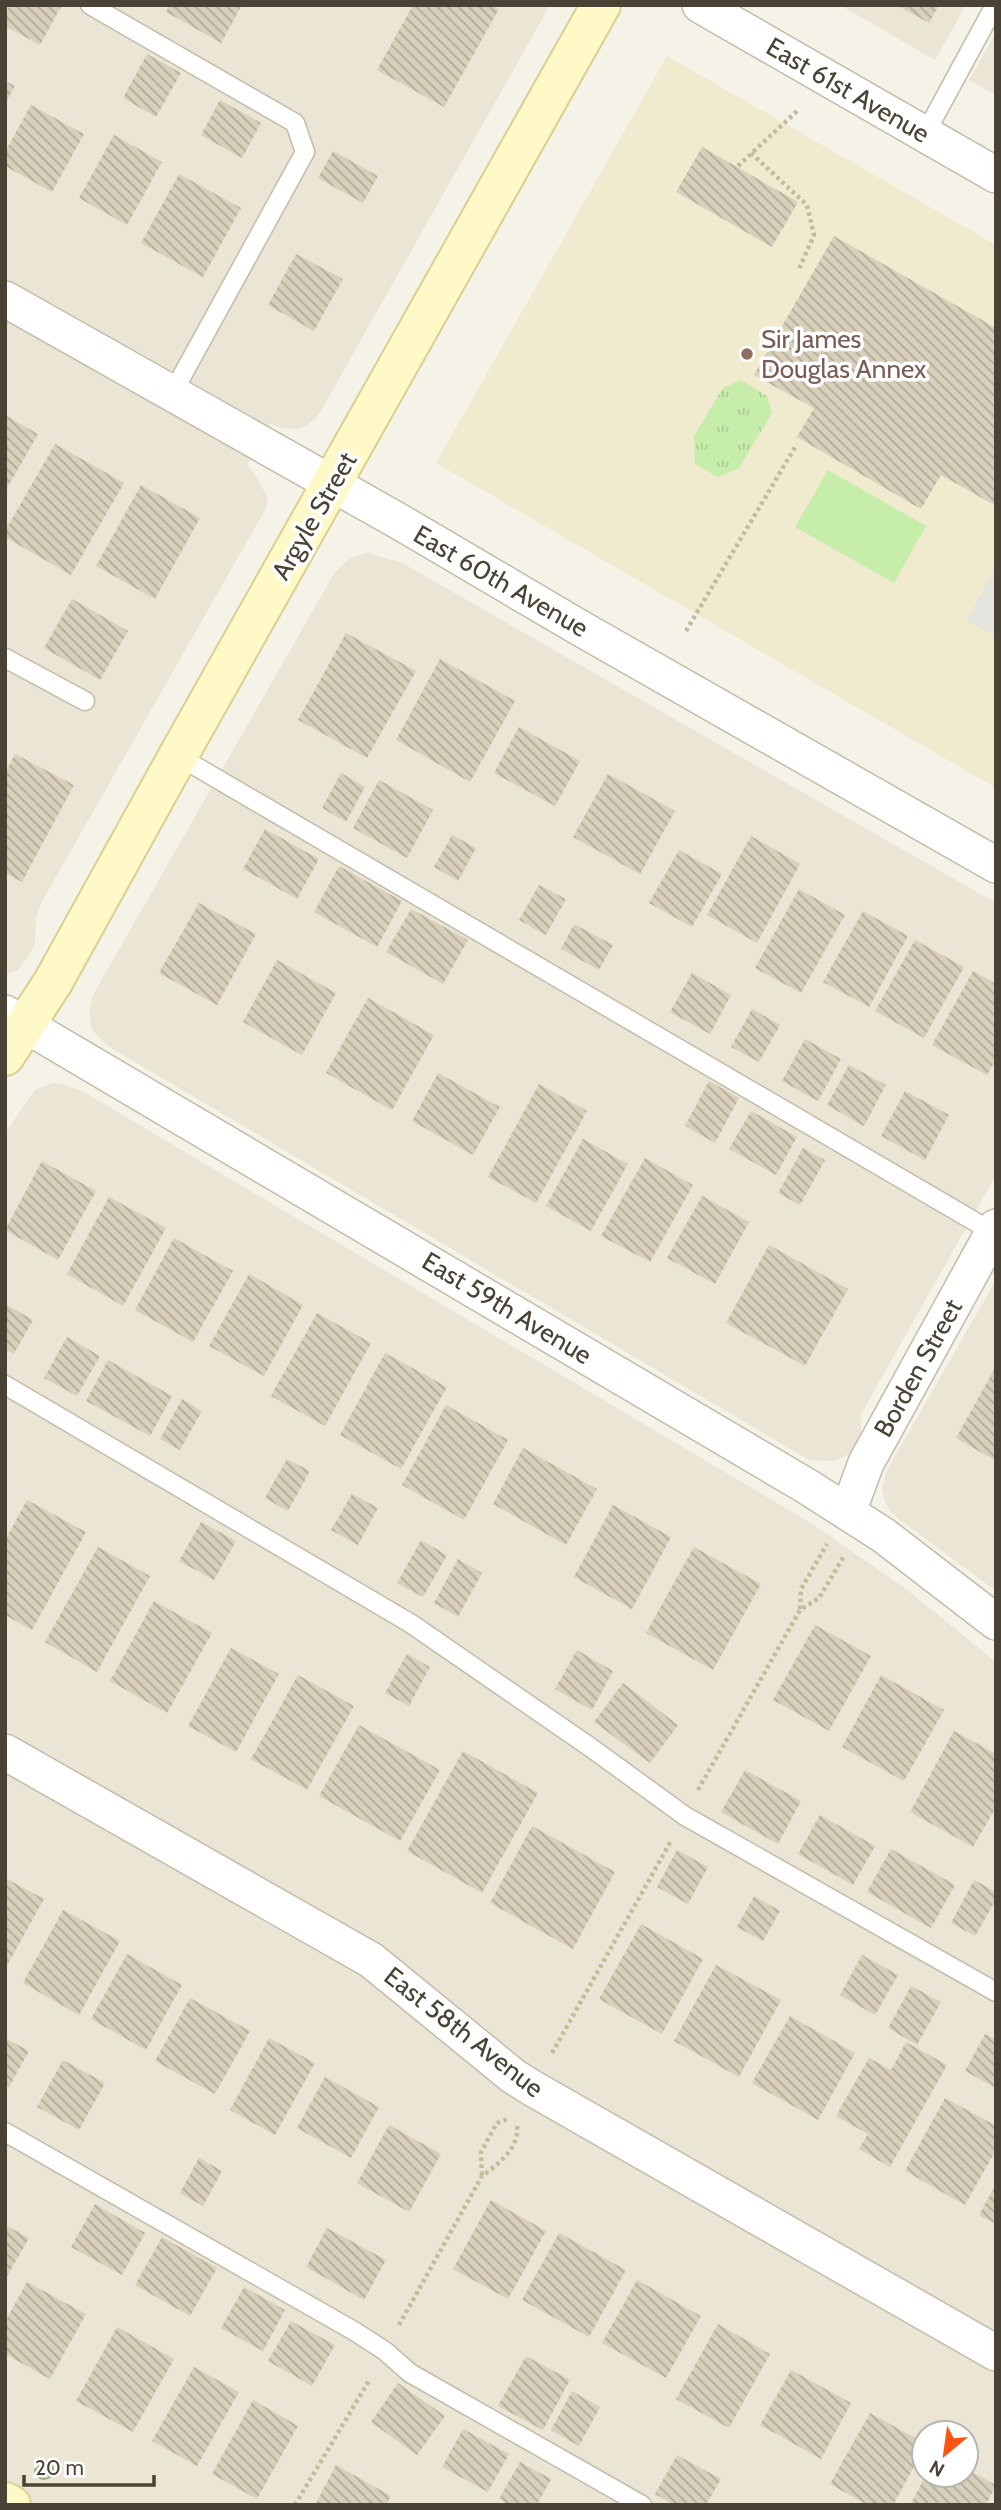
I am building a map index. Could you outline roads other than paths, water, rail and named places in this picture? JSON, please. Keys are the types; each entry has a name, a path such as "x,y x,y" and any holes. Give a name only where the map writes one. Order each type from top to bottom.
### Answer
{"street":[{"name":"Argyle Street","path":"12,1032 53,982 601,5"},
{"name":"East 61st Avenue","path":"700,5 996,175"},
{"name":"East 60th Avenue","path":"5,299 400,522 592,635 996,865"},
{"name":"East 59th Avenue","path":"12,1032 662,1399 883,1535 996,1622"},
{"name":"Borden Street","path":"848,1512 866,1463 995,1231"},
{"name":"East 58th Avenue","path":"5,1752 371,1960 513,2076 532,2088 996,2353"},
{"path":"5,2501 11,2505"}],"lane":[{"path":"90,5 295,123 305,152 172,394"},
{"path":"925,134 995,5"},
{"path":"5,658 85,701"},
{"path":"178,756 995,1231"},
{"path":"5,1385 410,1623 685,1816 996,1992"},
{"path":"5,2132 354,2331 385,2351 410,2373 642,2505"}],"place":[{"name":"Sir James Douglas Annex","path":"747,354"}]}
